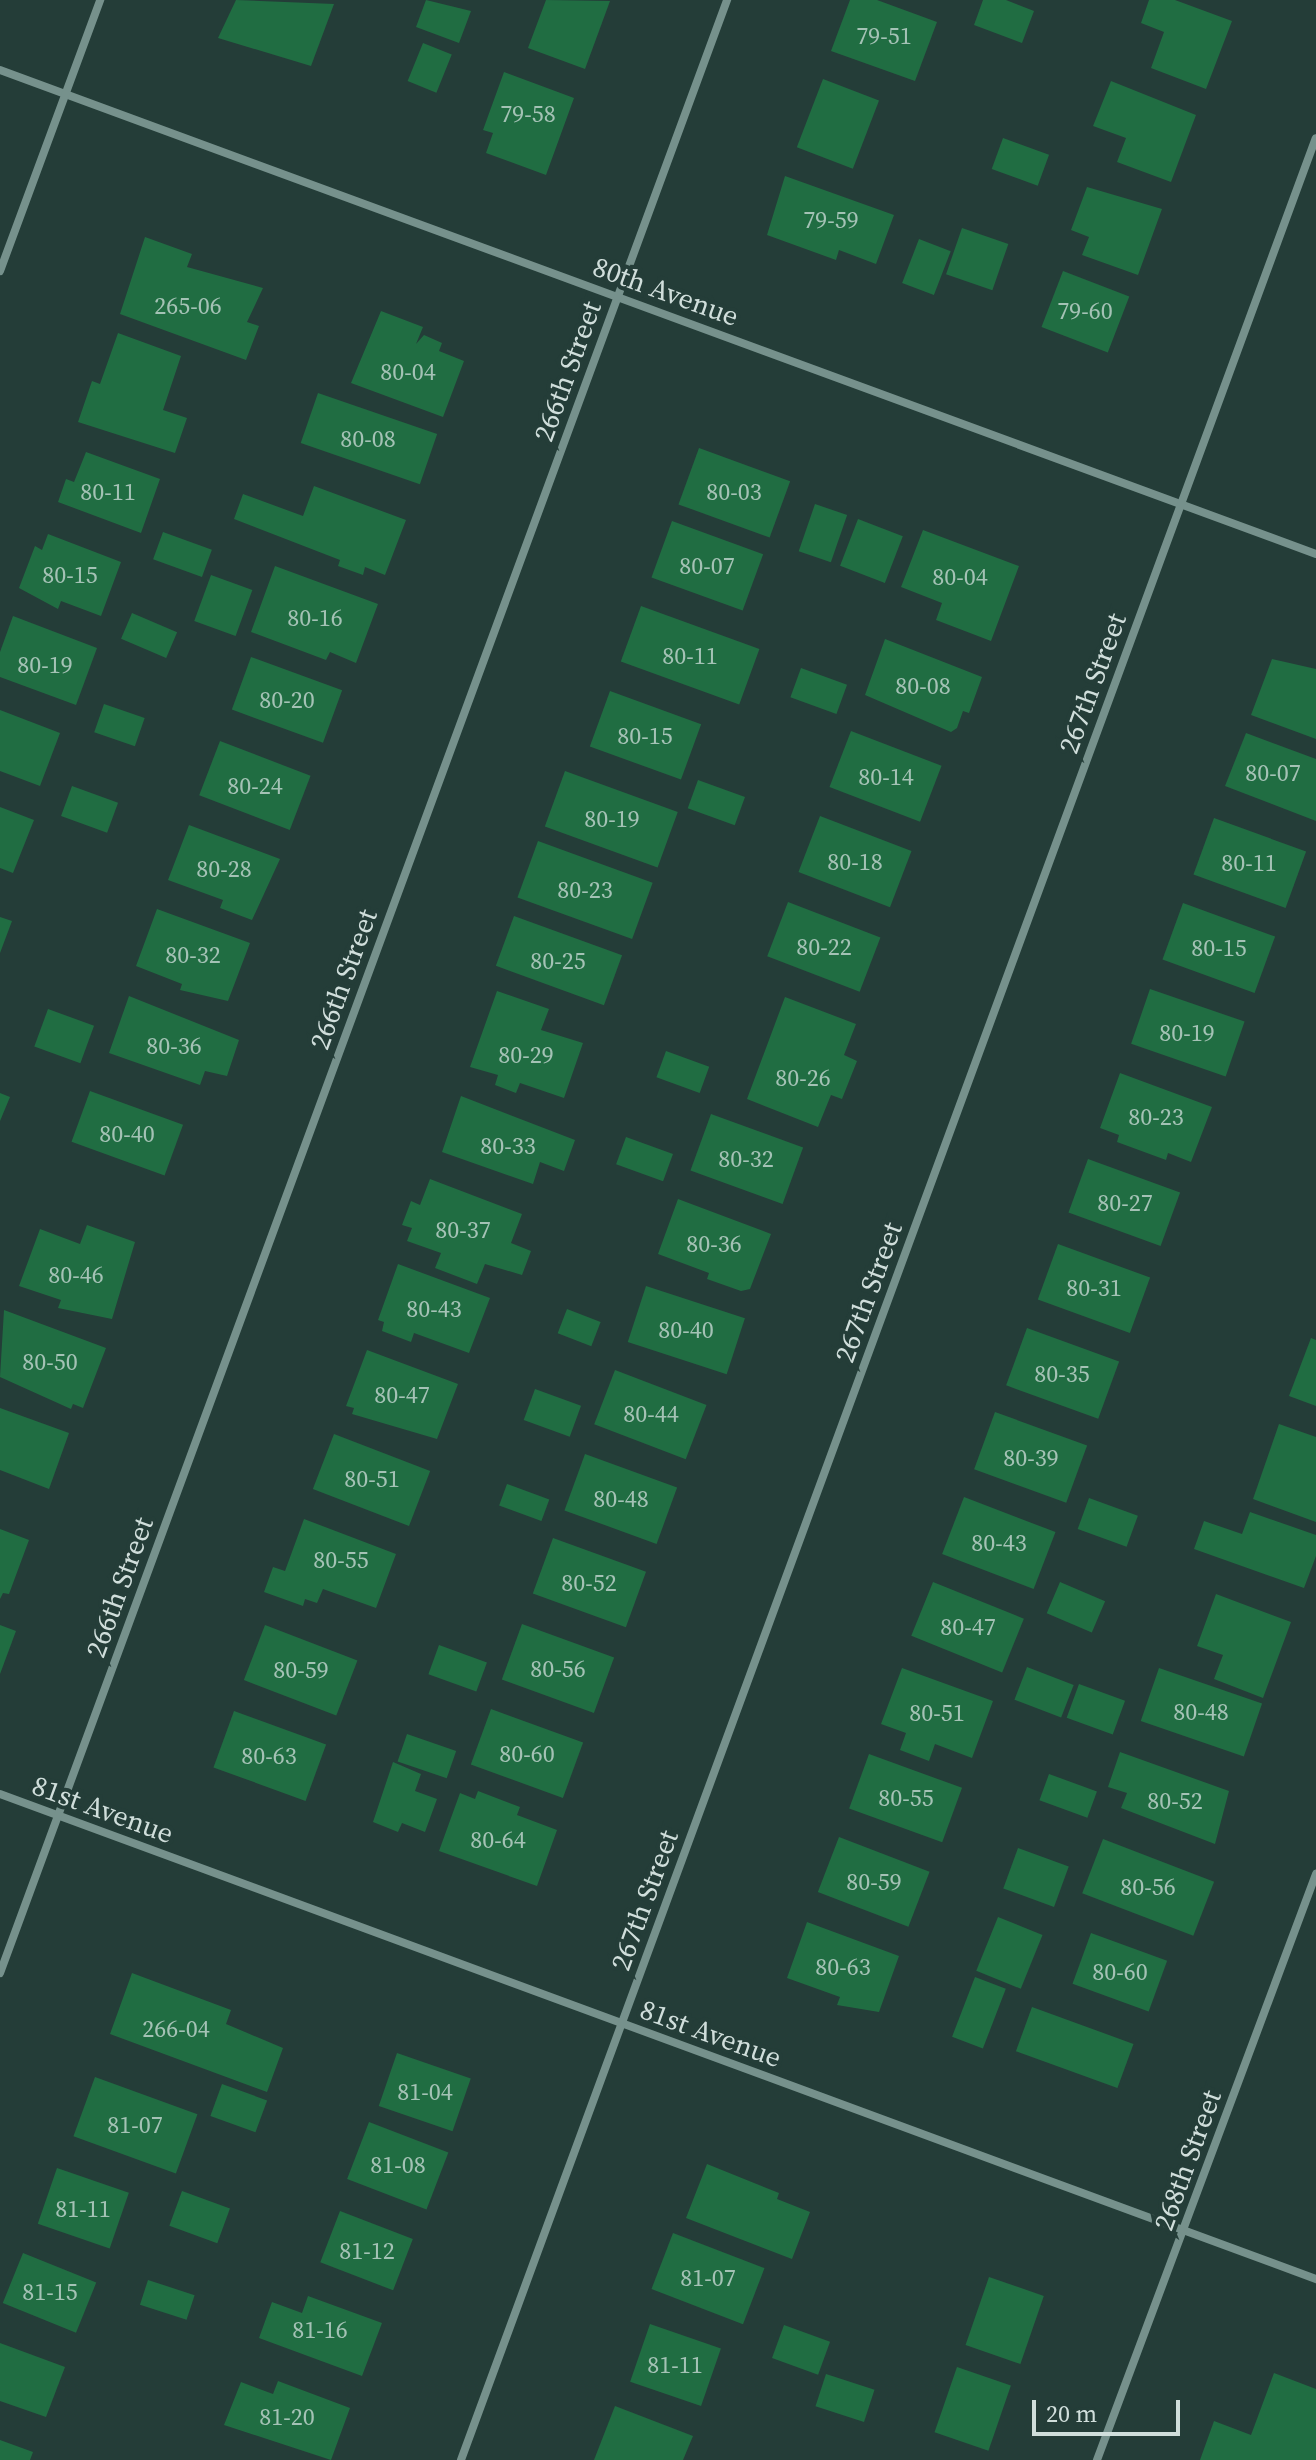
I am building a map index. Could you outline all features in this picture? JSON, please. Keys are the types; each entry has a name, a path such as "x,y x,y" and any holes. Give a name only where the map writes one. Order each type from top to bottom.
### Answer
{"street":[{"path":"0,271 100,0"},
{"name":"266th Street","path":"0,1973 727,0"},
{"name":"80th Avenue","path":"0,70 1316,554"},
{"name":"267th Street","path":"461,2460 1316,138"},
{"name":"81st Avenue","path":"0,1794 1316,2279"},
{"name":"268th Street","path":"1097,2460 1316,1874"}],"building":[{"path":"236,0 334,4 311,66 218,38"},
{"path":"426,0 471,11 459,43 416,27"},
{"path":"546,0 610,1 585,69 528,48"},
{"path":"850,0 877,0 937,22 915,81 831,51"},
{"path":"983,0 1006,0 1034,11 1022,43 974,25"},
{"path":"1149,0 1175,0 1232,21 1206,89 1151,68 1164,32 1141,23"},
{"path":"423,43 452,55 436,93 408,81"},
{"path":"504,72 574,98 546,175 486,153 493,133 483,130"},
{"path":"823,79 879,101 853,169 797,147"},
{"path":"1111,81 1196,115 1171,182 1117,162 1126,138 1093,126"},
{"path":"1003,138 1049,155 1038,186 992,169"},
{"path":"785,176 894,215 876,264 839,250 836,260 767,235"},
{"path":"1087,187 1162,209 1138,275 1082,255 1089,237 1071,230"},
{"path":"962,228 1008,244 992,290 946,274"},
{"path":"145,237 192,254 187,267 263,288 247,322 259,326 246,360 120,314"},
{"path":"919,239 951,251 934,295 902,283"},
{"path":"1063,271 1129,296 1108,352 1041,327"},
{"path":"381,311 423,327 416,344 424,335 442,343 439,351 464,361 443,417 351,383"},
{"path":"118,333 181,356 163,410 187,418 175,453 78,422 92,381 100,384"},
{"path":"318,393 437,434 420,484 301,443"},
{"path":"699,448 790,481 770,538 678,504"},
{"path":"86,452 160,479 141,533 58,502 66,479 74,482"},
{"path":"314,486 406,520 385,575 365,567 363,575 338,566 340,560 234,519 243,494 303,516"},
{"path":"815,504 847,515 831,562 799,551"},
{"path":"858,519 903,536 885,583 840,566"},
{"path":"672,521 763,554 743,611 651,577"},
{"path":"923,530 1019,566 991,641 936,620 942,603 901,587"},
{"path":"163,532 212,550 202,577 153,559"},
{"path":"48,534 121,562 101,616 61,601 58,609 19,588 35,546 42,550"},
{"path":"275,566 378,604 356,663 330,652 326,660 251,632"},
{"path":"211,575 252,590 236,636 194,621"},
{"path":"641,606 759,649 739,705 621,661"},
{"path":"132,613 177,632 166,658 121,639"},
{"path":"13,616 97,648 76,705 0,677 0,652"},
{"path":"885,639 982,677 969,713 963,711 957,728 951,732 865,695"},
{"path":"251,657 342,690 323,743 232,710"},
{"path":"1272,659 1316,669 1316,739 1251,715"},
{"path":"801,668 847,685 836,714 790,697"},
{"path":"610,691 701,724 681,780 590,746"},
{"path":"104,704 145,718 135,746 94,732"},
{"path":"0,710 60,733 40,786 0,771"},
{"path":"851,731 942,766 920,822 829,787"},
{"path":"1246,733 1316,759 1316,821 1225,786"},
{"path":"220,741 311,776 290,830 199,795"},
{"path":"565,771 678,812 658,867 545,826"},
{"path":"698,780 745,797 735,825 688,808"},
{"path":"72,786 118,803 107,833 61,816"},
{"path":"0,807 34,820 13,873 0,868"},
{"path":"820,816 911,851 890,907 798,872"},
{"path":"1214,818 1306,852 1286,908 1193,874"},
{"path":"189,825 280,859 252,920 220,908 223,900 168,880"},
{"path":"538,841 653,883 632,939 517,897"},
{"path":"788,902 880,937 860,992 767,956"},
{"path":"1183,903 1275,937 1255,993 1162,959"},
{"path":"157,909 250,943 228,1001 180,990 182,984 136,966"},
{"path":"514,916 622,955 604,1005 496,966"},
{"path":"0,917 12,921 0,953"},
{"path":"1150,989 1245,1022 1226,1076 1131,1044"},
{"path":"497,991 549,1009 541,1030 583,1043 564,1098 520,1083 516,1093 495,1085 498,1075 470,1067"},
{"path":"129,996 239,1040 227,1076 205,1071 200,1085 109,1053"},
{"path":"785,997 856,1024 844,1055 857,1061 842,1099 831,1095 818,1127 747,1099"},
{"path":"48,1009 94,1026 80,1063 34,1047"},
{"path":"666,1051 709,1067 700,1093 656,1077"},
{"path":"1120,1073 1212,1107 1191,1162 1168,1153 1166,1160 1117,1142 1119,1135 1100,1128"},
{"path":"90,1091 183,1125 165,1176 72,1142"},
{"path":"0,1093 10,1097 0,1121"},
{"path":"461,1096 575,1140 564,1171 540,1162 533,1184 442,1152"},
{"path":"711,1114 803,1148 783,1204 690,1170"},
{"path":"626,1137 673,1154 663,1181 616,1164"},
{"path":"1088,1159 1180,1193 1161,1246 1069,1213"},
{"path":"430,1179 522,1214 511,1243 531,1251 522,1275 485,1264 477,1284 435,1268 441,1253 407,1241 412,1228 402,1225 411,1201 420,1205"},
{"path":"678,1199 771,1234 750,1289 741,1291 707,1279 709,1273 658,1254"},
{"path":"87,1225 135,1242 112,1319 58,1308 61,1300 19,1286 40,1229 80,1244"},
{"path":"1058,1244 1150,1278 1130,1333 1038,1299"},
{"path":"398,1264 490,1298 469,1353 414,1333 411,1342 382,1331 384,1322 378,1320"},
{"path":"646,1286 745,1318 727,1374 628,1342"},
{"path":"567,1309 601,1322 591,1346 558,1333"},
{"path":"4,1310 106,1348 83,1408 73,1404 71,1409 0,1377"},
{"path":"1027,1328 1119,1362 1098,1419 1006,1385"},
{"path":"1311,1338 1316,1340 1316,1406 1289,1396"},
{"path":"367,1350 458,1384 437,1439 352,1414 354,1408 346,1406"},
{"path":"615,1370 706,1405 686,1459 594,1424"},
{"path":"535,1389 581,1406 570,1437 524,1420"},
{"path":"0,1408 69,1433 49,1489 0,1470"},
{"path":"995,1412 1087,1446 1066,1503 974,1469"},
{"path":"1279,1424 1316,1437 1316,1522 1253,1499"},
{"path":"334,1434 430,1471 409,1526 313,1489"},
{"path":"585,1454 677,1488 657,1544 564,1510"},
{"path":"507,1484 549,1499 541,1521 499,1506"},
{"path":"964,1497 1055,1532 1034,1589 942,1554"},
{"path":"1089,1498 1138,1516 1127,1547 1078,1529"},
{"path":"1250,1512 1316,1535 1316,1556 1304,1588 1194,1549 1204,1521 1242,1534"},
{"path":"304,1519 396,1554 376,1608 323,1589 317,1603 305,1599 303,1606 264,1592 273,1567 285,1571"},
{"path":"0,1529 29,1540 9,1594 3,1593 0,1599"},
{"path":"553,1538 646,1572 626,1627 533,1593"},
{"path":"933,1582 1024,1619 1002,1672 911,1636"},
{"path":"1060,1582 1105,1601 1092,1632 1047,1613"},
{"path":"1216,1594 1291,1622 1263,1698 1214,1679 1223,1655 1197,1646"},
{"path":"522,1624 614,1658 594,1713 502,1679"},
{"path":"0,1625 16,1631 0,1674"},
{"path":"265,1625 357,1660 336,1716 244,1680"},
{"path":"439,1645 487,1662 476,1692 428,1674"},
{"path":"1027,1667 1074,1685 1061,1718 1014,1700"},
{"path":"902,1668 993,1701 972,1758 935,1744 929,1761 900,1750 906,1733 881,1724"},
{"path":"1159,1668 1262,1703 1244,1756 1141,1721"},
{"path":"1079,1684 1125,1701 1113,1735 1067,1718"},
{"path":"491,1709 583,1743 563,1798 471,1764"},
{"path":"234,1711 326,1745 306,1801 213,1767"},
{"path":"407,1734 456,1751 447,1778 398,1761"},
{"path":"1120,1752 1229,1791 1215,1844 1121,1808 1127,1793 1108,1787"},
{"path":"869,1754 962,1788 942,1842 849,1809"},
{"path":"393,1762 421,1774 415,1791 437,1799 425,1832 402,1823 398,1832 373,1822"},
{"path":"1049,1774 1097,1791 1087,1818 1039,1800"},
{"path":"478,1791 520,1807 517,1815 557,1830 537,1886 439,1851 460,1793 475,1799"},
{"path":"839,1837 930,1872 908,1927 818,1892"},
{"path":"1103,1839 1214,1882 1193,1936 1082,1893"},
{"path":"1018,1848 1069,1866 1054,1907 1003,1888"},
{"path":"998,1917 1043,1935 1021,1989 976,1971"},
{"path":"807,1922 899,1956 879,2012 837,2005 840,1997 787,1978"},
{"path":"1091,1933 1167,1961 1149,2011 1073,1984"},
{"path":"132,1973 231,2010 226,2024 283,2048 267,2092 110,2034"},
{"path":"975,1977 1006,1989 983,2049 952,2037"},
{"path":"1032,2007 1133,2044 1117,2088 1016,2051"},
{"path":"397,2053 471,2078 453,2131 379,2106"},
{"path":"95,2077 197,2114 176,2173 73,2136"},
{"path":"222,2084 267,2100 255,2132 210,2116"},
{"path":"369,2122 448,2152 426,2209 347,2179"},
{"path":"707,2164 779,2193 777,2199 810,2212 792,2259 686,2218"},
{"path":"57,2168 129,2193 110,2249 38,2224"},
{"path":"182,2191 230,2208 217,2243 169,2226"},
{"path":"340,2211 413,2239 393,2290 320,2262"},
{"path":"673,2233 764,2268 743,2324 651,2289"},
{"path":"23,2253 96,2283 76,2333 3,2303"},
{"path":"989,2277 1044,2296 1020,2364 966,2345"},
{"path":"148,2280 195,2295 187,2320 140,2305"},
{"path":"308,2296 382,2323 362,2376 259,2338 272,2302 302,2313"},
{"path":"650,2324 721,2348 701,2406 630,2382"},
{"path":"784,2325 830,2342 818,2375 772,2358"},
{"path":"0,2343 65,2367 46,2417 0,2401"},
{"path":"957,2367 1011,2386 988,2451 935,2432"},
{"path":"1274,2373 1316,2389 1316,2460 1200,2460 1214,2421 1251,2435"},
{"path":"826,2374 875,2390 864,2422 815,2406"},
{"path":"278,2381 350,2408 331,2460 224,2425 241,2382 273,2394"},
{"path":"615,2406 693,2436 683,2460 594,2460"},
{"path":"0,2440 33,2452 30,2460 0,2460"}]}
